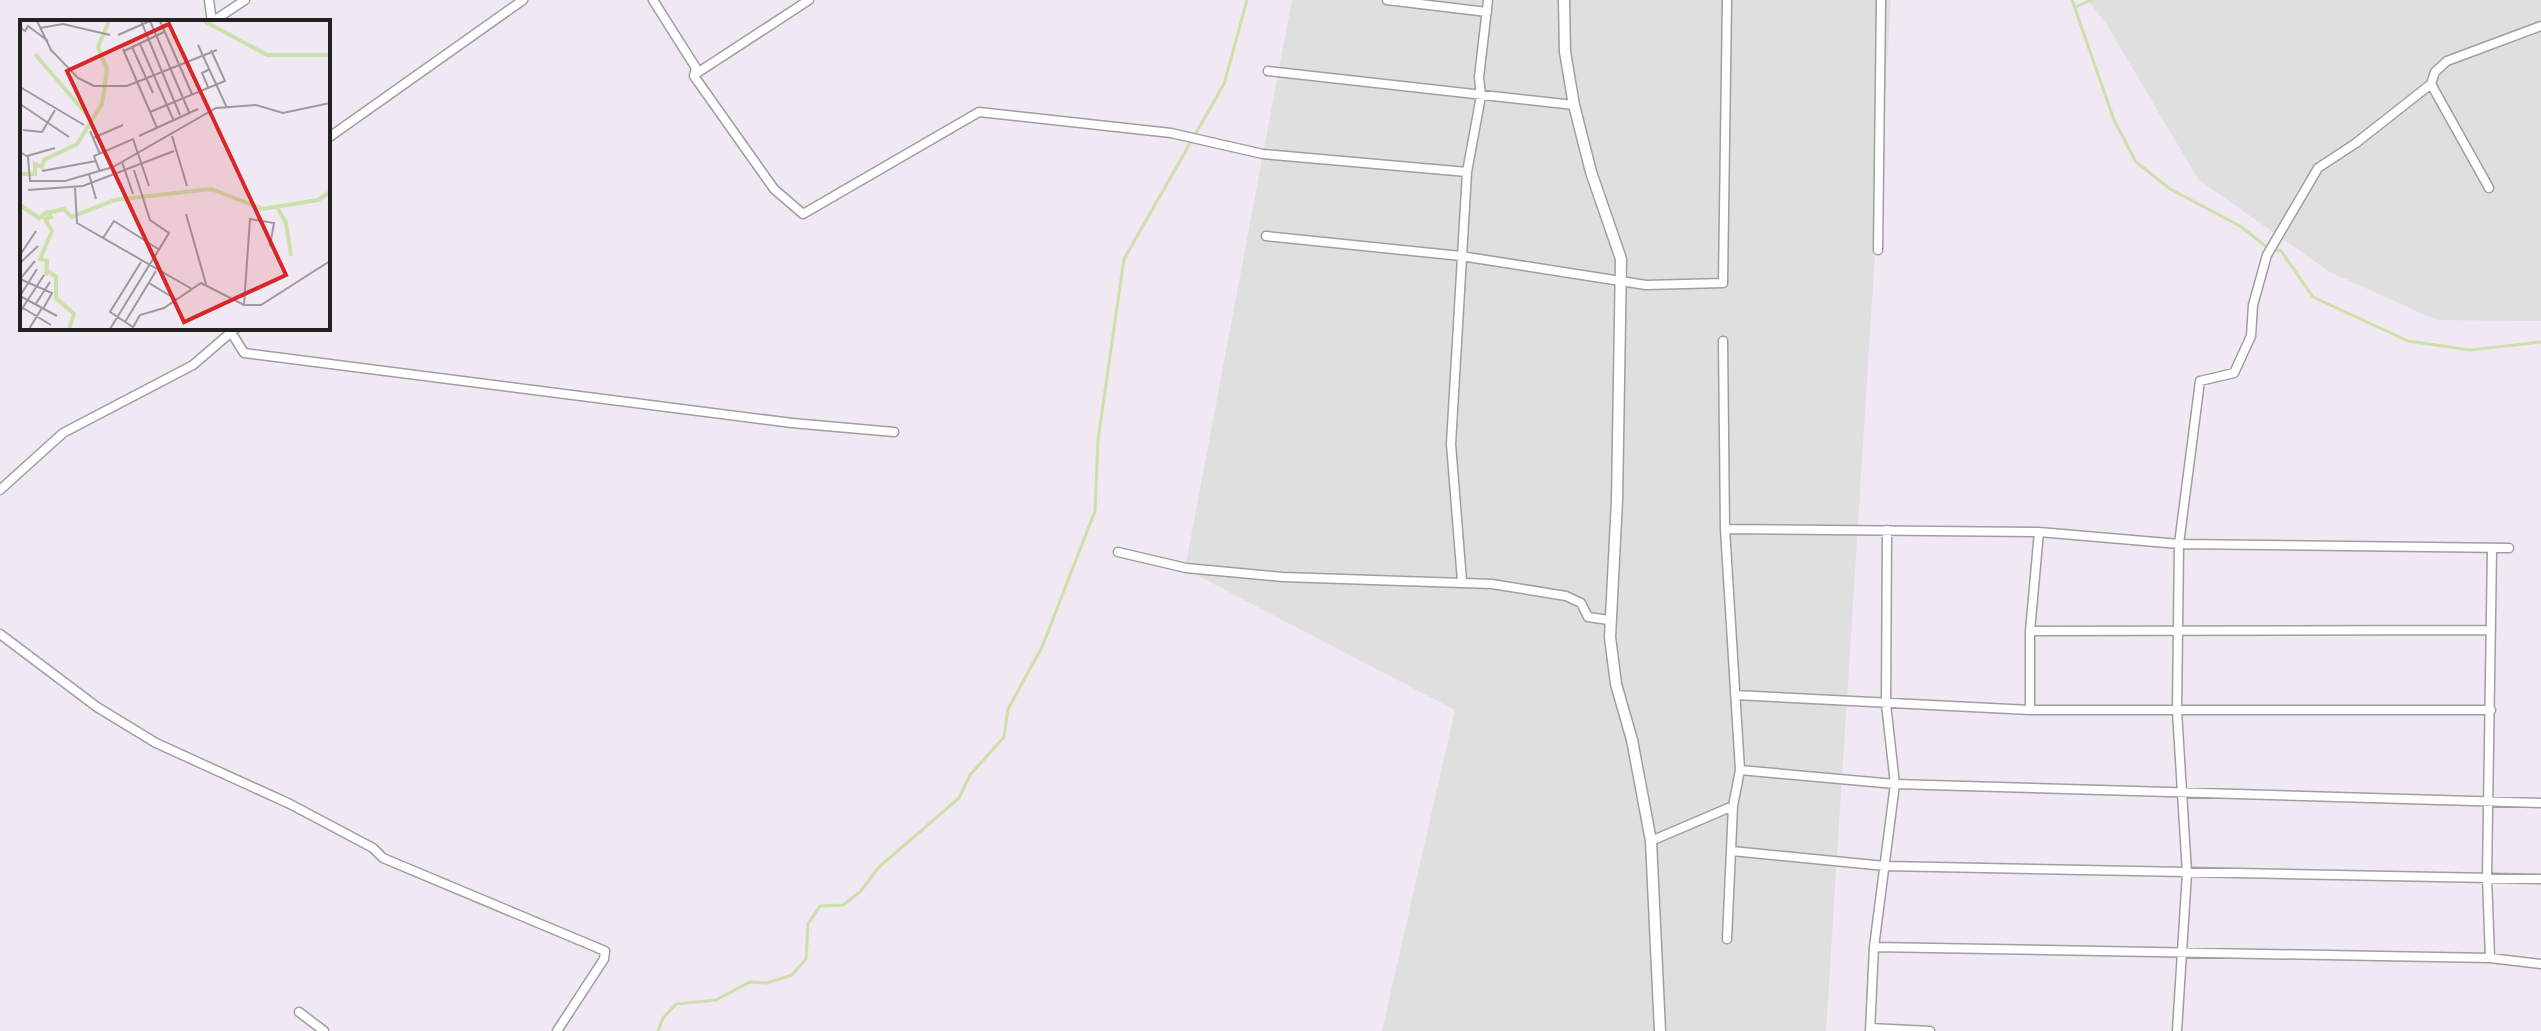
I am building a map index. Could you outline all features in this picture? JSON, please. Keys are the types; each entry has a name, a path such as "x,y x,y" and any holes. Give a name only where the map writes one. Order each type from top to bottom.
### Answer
{"street":[{"path":"209,0 212,20"},
{"path":"215,20 245,0"},
{"path":"330,137 523,0"},
{"path":"653,0 696,68 694,76 774,189 803,214 979,112 1171,133 1263,154 1467,172"},
{"path":"694,76 809,0"},
{"path":"1387,0 1487,12"},
{"path":"1462,581 1451,444 1467,172 1481,96 1479,77 1488,0"},
{"path":"1564,0 1565,52 1574,105 1591,172 1621,259 1617,500 1609,620 1616,684 1632,740 1651,841 1660,1031"},
{"path":"1266,236 1461,256 1646,285 1723,283 1727,0"},
{"path":"1878,250 1881,0"},
{"path":"2177,1031 2187,873 2177,711 2179,544 2200,381 2234,373 2251,336 2253,305 2267,255 2287,226 2318,168 2356,143 2431,84 2435,72 2447,61 2541,26"},
{"path":"1268,71 1574,105"},
{"path":"2431,84 2489,188"},
{"path":"0,490 63,433 193,365 233,330 244,353 792,423 894,432"},
{"path":"1723,341 1725,529 1740,770 1733,806 1727,939"},
{"path":"1725,529 2039,532 2179,544 2509,548"},
{"path":"1887,530 1886,704 1895,784 1874,947 1870,1030 1930,1031"},
{"path":"2030,710 2030,631 2039,532"},
{"path":"2490,958 2487,877 2492,548"},
{"path":"1118,552 1186,568 1283,577 1462,581 1566,596 1581,603 1588,617 1609,620"},
{"path":"2030,631 2491,630"},
{"path":"0,634 97,707 156,743 290,804 373,848 383,858 605,951 604,959 557,1031"},
{"path":"1735,695 2030,710 2491,710"},
{"path":"1740,770 1895,784 2541,803"},
{"path":"1651,841 1733,806"},
{"path":"1732,851 1885,866 2541,879"},
{"path":"1874,947 2490,958 2541,964"},
{"path":"299,1012 324,1031"}],"shaded area":[{"path":"1292,0 1891,0 1826,1031 1382,1031 1455,710 1185,569"},
{"path":"2088,0 2541,0 2541,321 2436,320 2328,271 2198,179 2107,25"}],"waterway":[{"path":"658,1031 663,1018 676,1004 716,1000 750,982 767,983 792,975 806,959 808,924 820,906 843,905 860,892 879,867 959,798 970,775 1004,737 1008,709 1042,647 1095,511 1098,440 1124,259 1224,84 1247,0"},
{"path":"2072,0 2114,120 2136,162 2170,189 2240,226 2268,248 2281,251 2313,297 2408,341 2470,350 2541,342"},
{"path":"2076,7 2091,0"}]}
